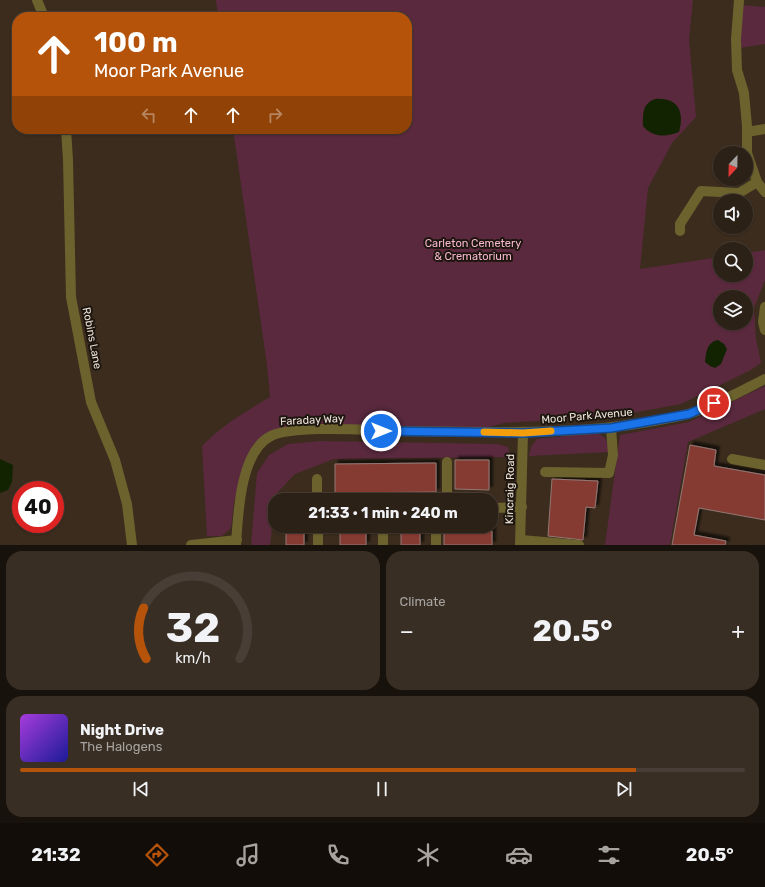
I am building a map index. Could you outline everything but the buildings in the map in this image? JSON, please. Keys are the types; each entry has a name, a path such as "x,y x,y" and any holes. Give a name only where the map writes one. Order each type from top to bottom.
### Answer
{"street":[{"path":"37,0 42,12"},
{"path":"739,0 736,28 736,55 744,93 747,153 757,182 765,192"},
{"path":"747,132 765,129"},
{"name":"Robins Lane","path":"66,134 72,297 92,402 115,460 128,504 132,545"},
{"path":"680,231 680,224 698,187 732,194 739,193 757,182"},
{"path":"765,307 763,322 765,330"},
{"name":"Moor Park Avenue","path":"523,433 611,428 689,414 765,379"},
{"path":"545,472 609,473 612,455 611,428"},
{"name":"Faraday Way","path":"236,542 246,472 252,455 270,436 286,431 324,430 523,433"},
{"name":"Kincraig Road","path":"521,542 523,433"},
{"path":"732,459 765,465"},
{"path":"447,462 447,493"},
{"path":"317,479 317,493"},
{"path":"498,508 522,507"},
{"path":"318,533 318,545"},
{"path":"383,533 383,545"},
{"path":"436,533 436,545"},
{"path":"191,545 236,542"},
{"path":"521,542 579,545"}],"green space":[{"name":"Carleton Cemetery & Crematorium","path":"216,0 693,0 689,39 696,117 672,143 648,188 640,269 713,258 713,282 753,282 753,252 765,250 765,280 754,308 756,339 761,363 751,370 681,404 616,416 504,423 474,431 324,430 270,436 246,472 234,502 231,528 222,536 207,536 202,446 226,425 270,397 267,365 234,134 412,134 412,12 217,12"},
{"path":"742,5 765,7 765,44 739,48"},
{"path":"765,386 765,409 688,442 670,545 605,545 620,435 689,422"},
{"path":"594,433 604,437 610,452 529,456 531,447 537,439"},
{"path":"320,441 498,444 508,447 510,457 334,459 295,474 278,493 268,493 268,533 271,533 270,545 251,545 257,473 269,455 288,444"}],"shaded area":[{"path":"655,99 669,100 678,107 681,118 679,132 669,135 660,135 651,133 643,126 643,114 645,107"},
{"path":"718,340 724,344 727,349 721,364 715,368 705,362 705,358 709,345"},
{"path":"0,459 13,465 12,482 8,490 0,493"}],"slow traffic":[{"path":"484,432 523,433 551,431"}],"route":[{"path":"381,431 523,433 618,428 689,414 714,403"}]}
